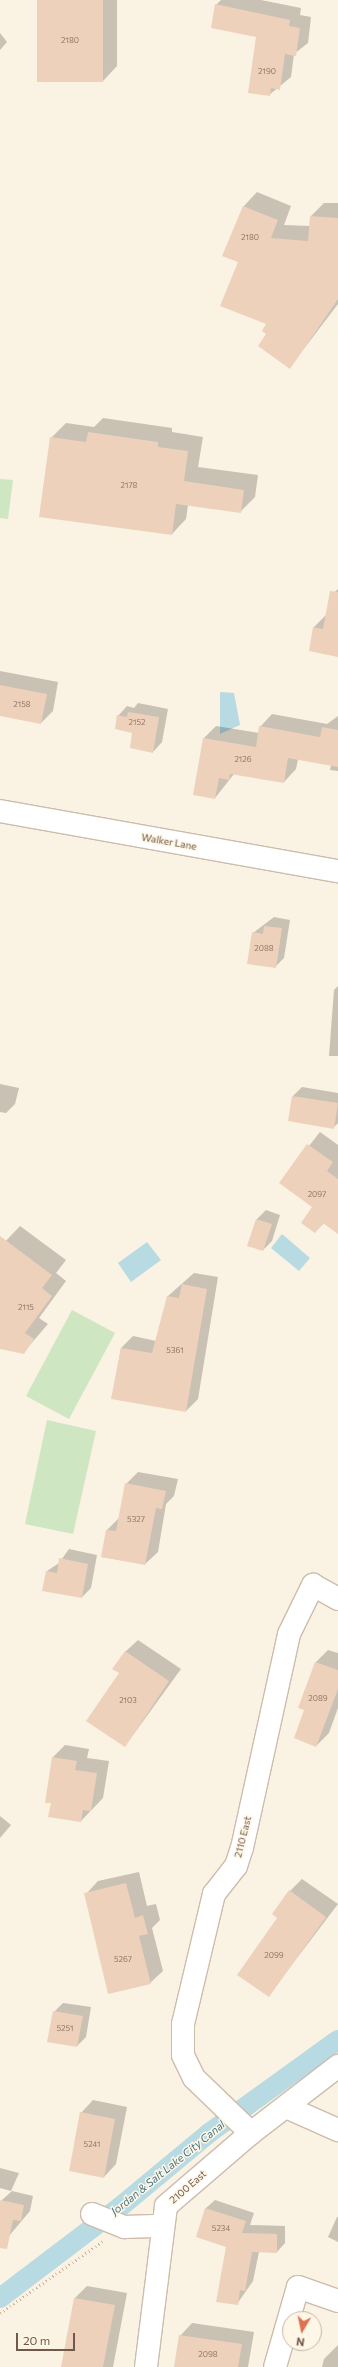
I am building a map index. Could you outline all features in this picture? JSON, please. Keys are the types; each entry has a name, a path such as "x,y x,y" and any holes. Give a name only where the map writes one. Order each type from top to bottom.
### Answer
{"street":[{"name":"Walker Lane","path":"0,811 338,871"},
{"name":"2110 East","path":"246,2128 194,2078 183,2055 183,2024 214,1894 236,1866 242,1848 289,1634 313,1585 338,1599"},
{"name":"2100 East","path":"146,2367 163,2244 162,2226 166,2206 246,2128 286,2107 338,2066"},
{"path":"286,2107 338,2130"},
{"path":"92,2214 124,2227 162,2226"},
{"path":"275,2367 298,2287 338,2301"}],"path":[{"path":"0,2313 124,2227"}],"green space":[{"path":"0,479 13,480 8,519 0,518"},
{"path":"72,1310 115,1333 69,1419 26,1396"},
{"path":"47,1420 96,1431 73,1534 25,1524"}],"water":[{"path":"220,692 234,693 240,725 220,734"},
{"path":"282,1234 310,1258 299,1271 271,1248"},
{"path":"147,1242 161,1260 131,1282 118,1263"}],"building":[{"path":"37,0 103,0 103,82 37,82"},
{"path":"215,4 290,20 289,26 300,28 296,56 285,54 280,90 271,88 270,96 248,93 256,37 211,28"},
{"path":"243,206 278,220 271,238 308,241 310,216 338,218 338,299 290,369 258,346 266,334 262,331 266,324 220,306 238,262 222,256"},
{"path":"88,432 158,442 158,447 188,451 184,481 244,490 241,513 176,504 172,535 39,517 50,437 86,442"},
{"path":"330,591 338,592 338,657 309,651 313,627 323,629"},
{"path":"0,685 47,694 41,724 0,716"},
{"path":"128,712 159,717 153,753 130,748 132,733 115,729 117,715 127,717"},
{"path":"259,726 320,737 322,727 338,730 338,767 288,758 284,783 230,774 229,780 219,778 215,799 193,795 203,738 256,747"},
{"path":"264,926 282,928 276,968 247,964 252,932 263,934"},
{"path":"292,1096 338,1103 334,1129 288,1121"},
{"path":"307,1144 333,1162 327,1171 338,1179 338,1234 323,1223 315,1233 301,1223 312,1207 279,1183"},
{"path":"256,1219 272,1224 263,1251 247,1246"},
{"path":"0,1236 52,1275 42,1288 52,1296 25,1333 34,1339 24,1354 0,1349"},
{"path":"182,1284 207,1289 186,1412 111,1399 121,1348 152,1353 167,1296 179,1298"},
{"path":"125,1483 166,1491 162,1509 156,1508 145,1565 101,1557 106,1530 116,1531"},
{"path":"59,1558 88,1564 82,1598 42,1591 46,1571 57,1573"},
{"path":"125,1651 169,1681 125,1747 86,1721 119,1673 112,1669"},
{"path":"315,1662 338,1670 338,1689 316,1747 294,1738 304,1710 298,1708"},
{"path":"52,1757 77,1761 75,1770 97,1773 91,1811 83,1810 81,1822 48,1817 51,1803 45,1803"},
{"path":"126,1883 135,1918 143,1915 148,1934 139,1936 151,1984 108,1994 84,1893"},
{"path":"289,1890 326,1917 269,1997 237,1975 277,1918 272,1914"},
{"path":"53,2011 83,2016 77,2047 47,2042"},
{"path":"80,2112 115,2119 104,2178 69,2171"},
{"path":"0,2200 24,2205 21,2221 13,2220 7,2249 0,2248"},
{"path":"205,2208 246,2221 242,2233 277,2234 277,2253 252,2252 245,2291 240,2290 238,2305 216,2302 226,2247 196,2237"},
{"path":"74,2298 115,2305 103,2367 61,2367"},
{"path":"179,2335 242,2344 238,2367 174,2367"}],"waterway":[{"name":"Jordan & Salt Lake City Canal","path":"0,2298 120,2207 209,2133 338,2040"}]}
